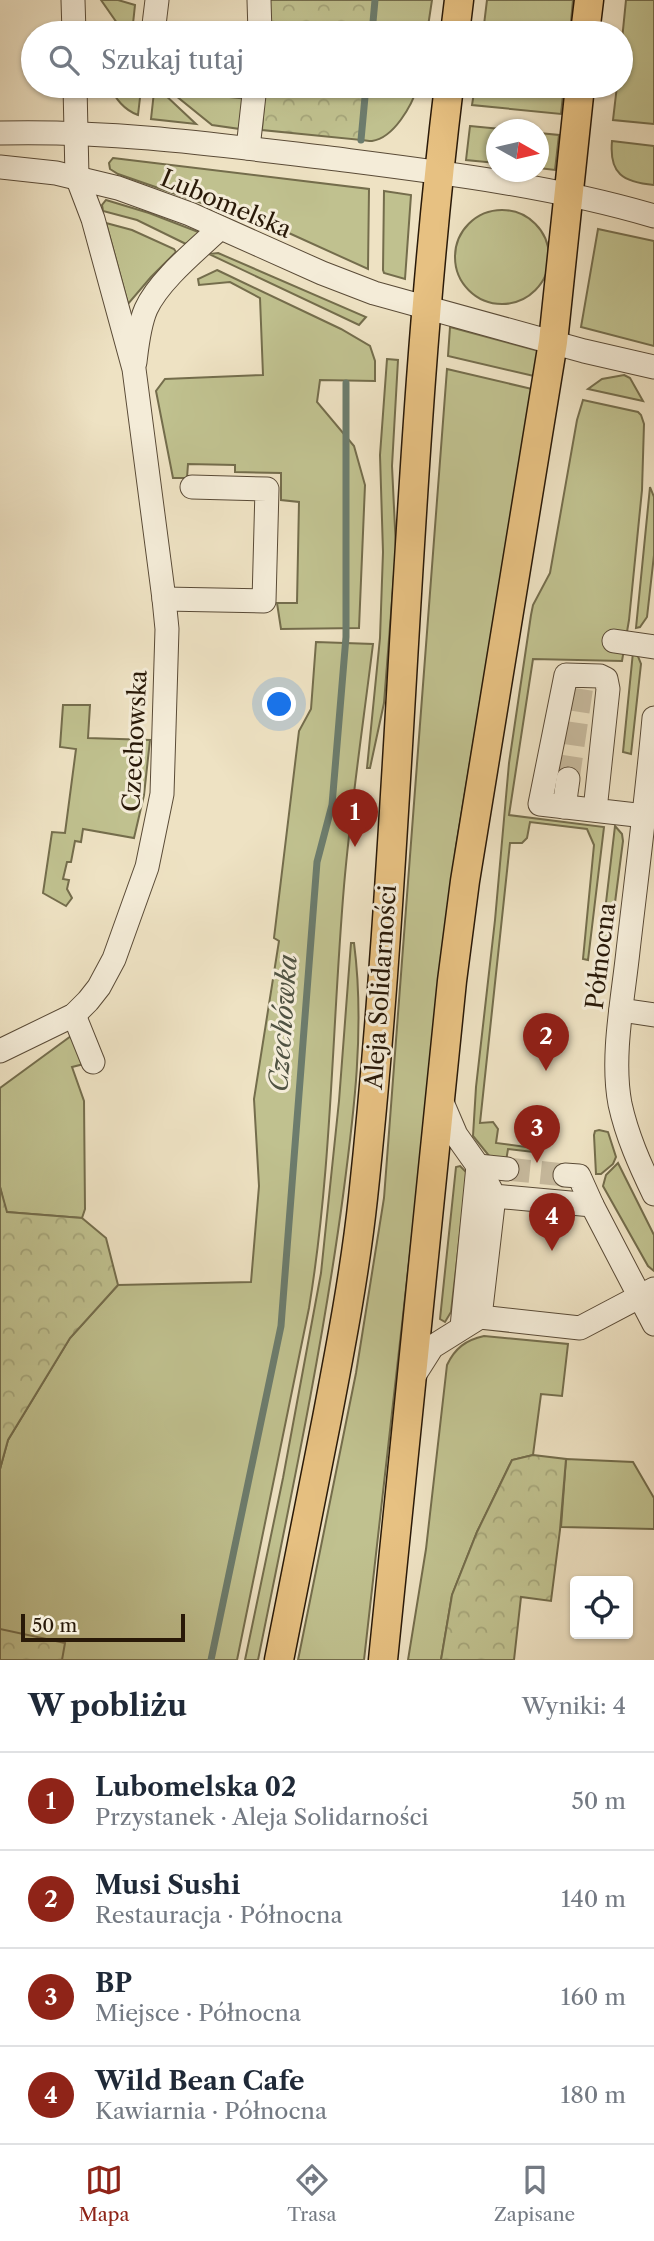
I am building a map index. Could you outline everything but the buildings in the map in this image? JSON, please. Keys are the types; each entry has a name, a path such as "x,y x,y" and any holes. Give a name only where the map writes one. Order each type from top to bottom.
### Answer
{"main road":[{"path":"456,21 459,0"},
{"path":"586,21 589,0"},
{"path":"439,172 448,98"},
{"path":"383,1660 452,981 465,881 553,342 579,98"},
{"name":"Aleja Solidarności","path":"279,1660 343,1333 363,1197 391,854 427,308 439,172"}],"street":[{"path":"73,0 74,21"},
{"path":"154,21 157,0"},
{"path":"259,0 260,21"},
{"name":"Czechowska","path":"0,1051 74,1015 99,987 114,959 147,867 162,794 167,629 164,599 134,369 93,219 77,177 75,98"},
{"path":"248,148 254,98"},
{"name":"Lubomelska","path":"0,133 76,133 248,148 439,172 599,201 654,216"},
{"name":"Lubomelska","path":"0,167 77,177 153,200 355,286 427,308 654,367"},
{"name":"Czechowska","path":"134,369 146,309 167,280 220,228"},
{"path":"164,599 264,601 267,489 192,487"},
{"path":"614,641 654,647"},
{"path":"595,810 608,689 606,679 600,676 582,680 566,675 540,804 645,816"},
{"name":"Północna","path":"654,718 645,816 646,864 621,1010 618,1063 620,1102 632,1147 654,1194"},
{"path":"564,807 568,779"},
{"path":"621,1010 654,1015"},
{"path":"74,1015 93,1062"},
{"path":"440,1100 456,1135 478,1166 494,1196 471,1322"},
{"path":"478,1166 507,1169"},
{"path":"471,1322 478,1166"},
{"path":"565,1175 579,1176 592,1205 646,1292 654,1324"},
{"path":"494,1196 592,1205"},
{"path":"411,1380 432,1347 471,1322 580,1328 646,1292"}],"green space":[{"path":"101,0 118,0 135,5 133,21 116,21"},
{"path":"270,0 375,0 373,21 269,21"},
{"path":"375,0 432,0 429,21 373,21"},
{"path":"487,0 573,0 571,21 484,21"},
{"path":"626,0 654,0 654,124 613,120 616,98 633,98 633,21 624,21"},
{"path":"117,98 140,98 138,115 129,110"},
{"path":"153,98 168,98 196,124 151,119"},
{"path":"179,98 249,99 247,130 212,125"},
{"path":"264,98 365,98 361,140 262,130"},
{"path":"365,98 413,98 407,111 388,134 372,141 361,140"},
{"path":"473,98 563,98 561,114 472,105"},
{"path":"470,126 486,128 486,162 466,160"},
{"path":"549,134 559,135 555,170 549,169"},
{"path":"612,141 654,146 654,185 634,182 620,174 613,161"},
{"path":"113,158 369,189 368,269 291,234 118,174 110,169 109,163"},
{"path":"384,191 411,195 405,279 384,273 383,270"},
{"path":"106,200 201,233 186,244 137,220 103,211 102,205"},
{"path":"502,210 520,214 535,224 545,239 549,257 545,275 535,290 520,300 502,304 484,300 469,290 459,275 455,257 459,239 469,224 484,214"},
{"path":"106,223 132,230 176,252 128,304"},
{"path":"598,229 654,241 654,346 581,327"},
{"path":"218,253 366,317 359,325 209,254"},
{"path":"217,270 341,329 370,346 375,361 375,381 320,380 317,402 354,446 365,485 359,628 281,629 277,603 297,603 299,502 281,500 281,473 235,472 235,465 188,464 187,478 173,478 156,391 165,379 263,375 260,298 230,282 199,285 198,279"},
{"path":"450,327 539,351 534,376 448,356"},
{"path":"387,359 398,360 392,466 396,549 384,703 370,768 367,768 380,638 383,552 380,455"},
{"path":"447,369 532,389 456,847 364,1660 298,1660 356,1373 384,1198"},
{"path":"624,375 630,378 643,401 588,389 602,379"},
{"path":"583,400 638,412 644,424 642,490 629,620 622,661 533,659 509,815 604,827 588,960 583,959 594,845 587,829 530,822 527,838 522,843 510,843 480,1123 493,1122 498,1129 496,1143 534,1148 533,1152 508,1149 506,1161 490,1157 473,1136 476,1087 509,763 531,615 533,605 550,573 577,420"},
{"path":"650,487 654,497 654,555 647,617 640,627 636,628"},
{"path":"316,642 373,644 344,886 327,1150 317,1255 309,1308 237,1660 0,1660 0,1469 8,1440 70,1338 118,1285 251,1282 259,1186 254,1099 279,941 274,938 299,731 311,709"},
{"path":"633,652 637,654 641,664 631,754 623,752"},
{"path":"63,705 90,705 88,738 150,740 144,795 134,838 83,829 81,842 75,841 71,862 67,862 63,879 69,880 67,889 72,898 66,906 43,893 52,832 65,833 76,749 60,747"},
{"path":"615,826 622,834 623,841 610,941 601,945"},
{"path":"351,943 354,943 357,975 357,1070 335,1254 304,1429 258,1660 245,1660 283,1478 321,1273 339,1101"},
{"path":"71,1036 84,1064 72,1067 84,1101 85,1209 82,1218 6,1212 0,1187 0,1088"},
{"path":"595,1131 608,1132 616,1157 613,1164 601,1174 596,1174 594,1135"},
{"path":"618,1163 654,1235 654,1271 648,1266 603,1186 606,1175"},
{"path":"460,1166 467,1173 451,1312 445,1322 440,1319 456,1167"},
{"path":"0,1187 7,1212 82,1218 106,1238 118,1285 70,1338 8,1440 0,1469"},
{"path":"484,1336 568,1344 562,1396 541,1394 533,1455 512,1460 477,1532 452,1595 441,1660 408,1660 426,1549 447,1365 462,1346"},
{"path":"533,1455 566,1459 551,1601 521,1597 514,1660 441,1660 452,1595 477,1532 512,1460"},
{"path":"566,1459 633,1462 654,1498 654,1529 561,1527"},
{"path":"0,1629 65,1643 62,1660 0,1660"}],"waterway":[{"name":"Czechówka","path":"373,21 375,0"},
{"name":"Czechówka","path":"361,140 365,98"},
{"name":"Czechówka","path":"211,1660 281,1326 317,862 332,805 346,637 346,383"}],"tunnel":[{"path":"568,779 582,685"},
{"path":"507,1169 565,1175"}],"place":[{"name":"Lubomelska 02","path":"355,847"},
{"name":"Musi Sushi","path":"546,1071"},
{"name":"BP","path":"537,1163"},
{"name":"Wild Bean Cafe","path":"552,1251"}]}
